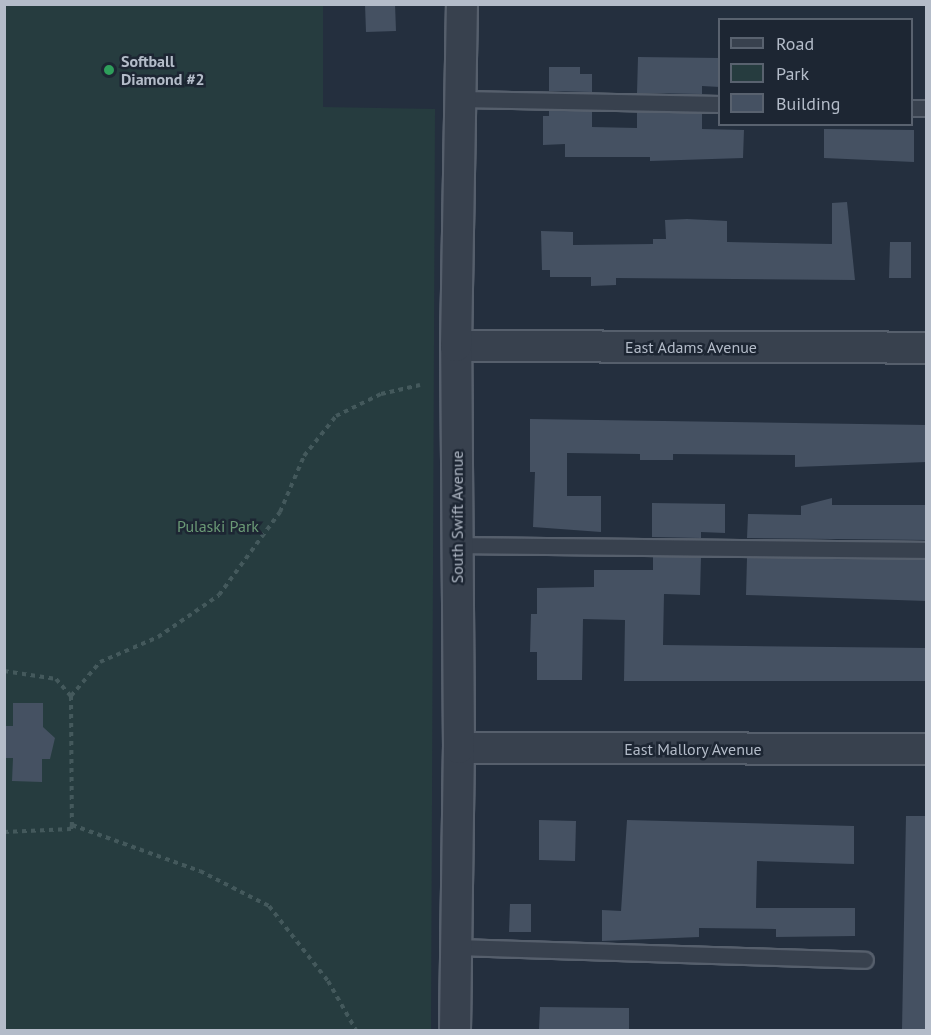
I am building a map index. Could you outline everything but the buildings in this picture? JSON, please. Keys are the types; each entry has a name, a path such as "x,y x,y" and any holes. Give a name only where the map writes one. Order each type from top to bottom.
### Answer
{"street":[{"name":"South Swift Avenue","path":"455,1030 459,748 456,346 462,4"},
{"name":"East Adams Avenue","path":"456,346 927,348"},
{"name":"East Mallory Avenue","path":"459,748 927,749"}],"lane":[{"path":"460,99 718,104"},
{"path":"457,545 927,550"},
{"path":"456,947 865,960"}],"path":[{"path":"4,832 71,829 71,696 100,662 158,637 219,595 279,512 304,456 336,416 381,394 420,386"},
{"path":"4,671 56,679 71,696"},
{"path":"72,825 200,872 269,906 328,981 356,1030"}],"green space":[{"name":"Pulaski Park","path":"5,5 323,5 323,107 435,109 431,1030 5,1030"}],"place":[{"name":"Softball Diamond #2","path":"109,70"}]}
